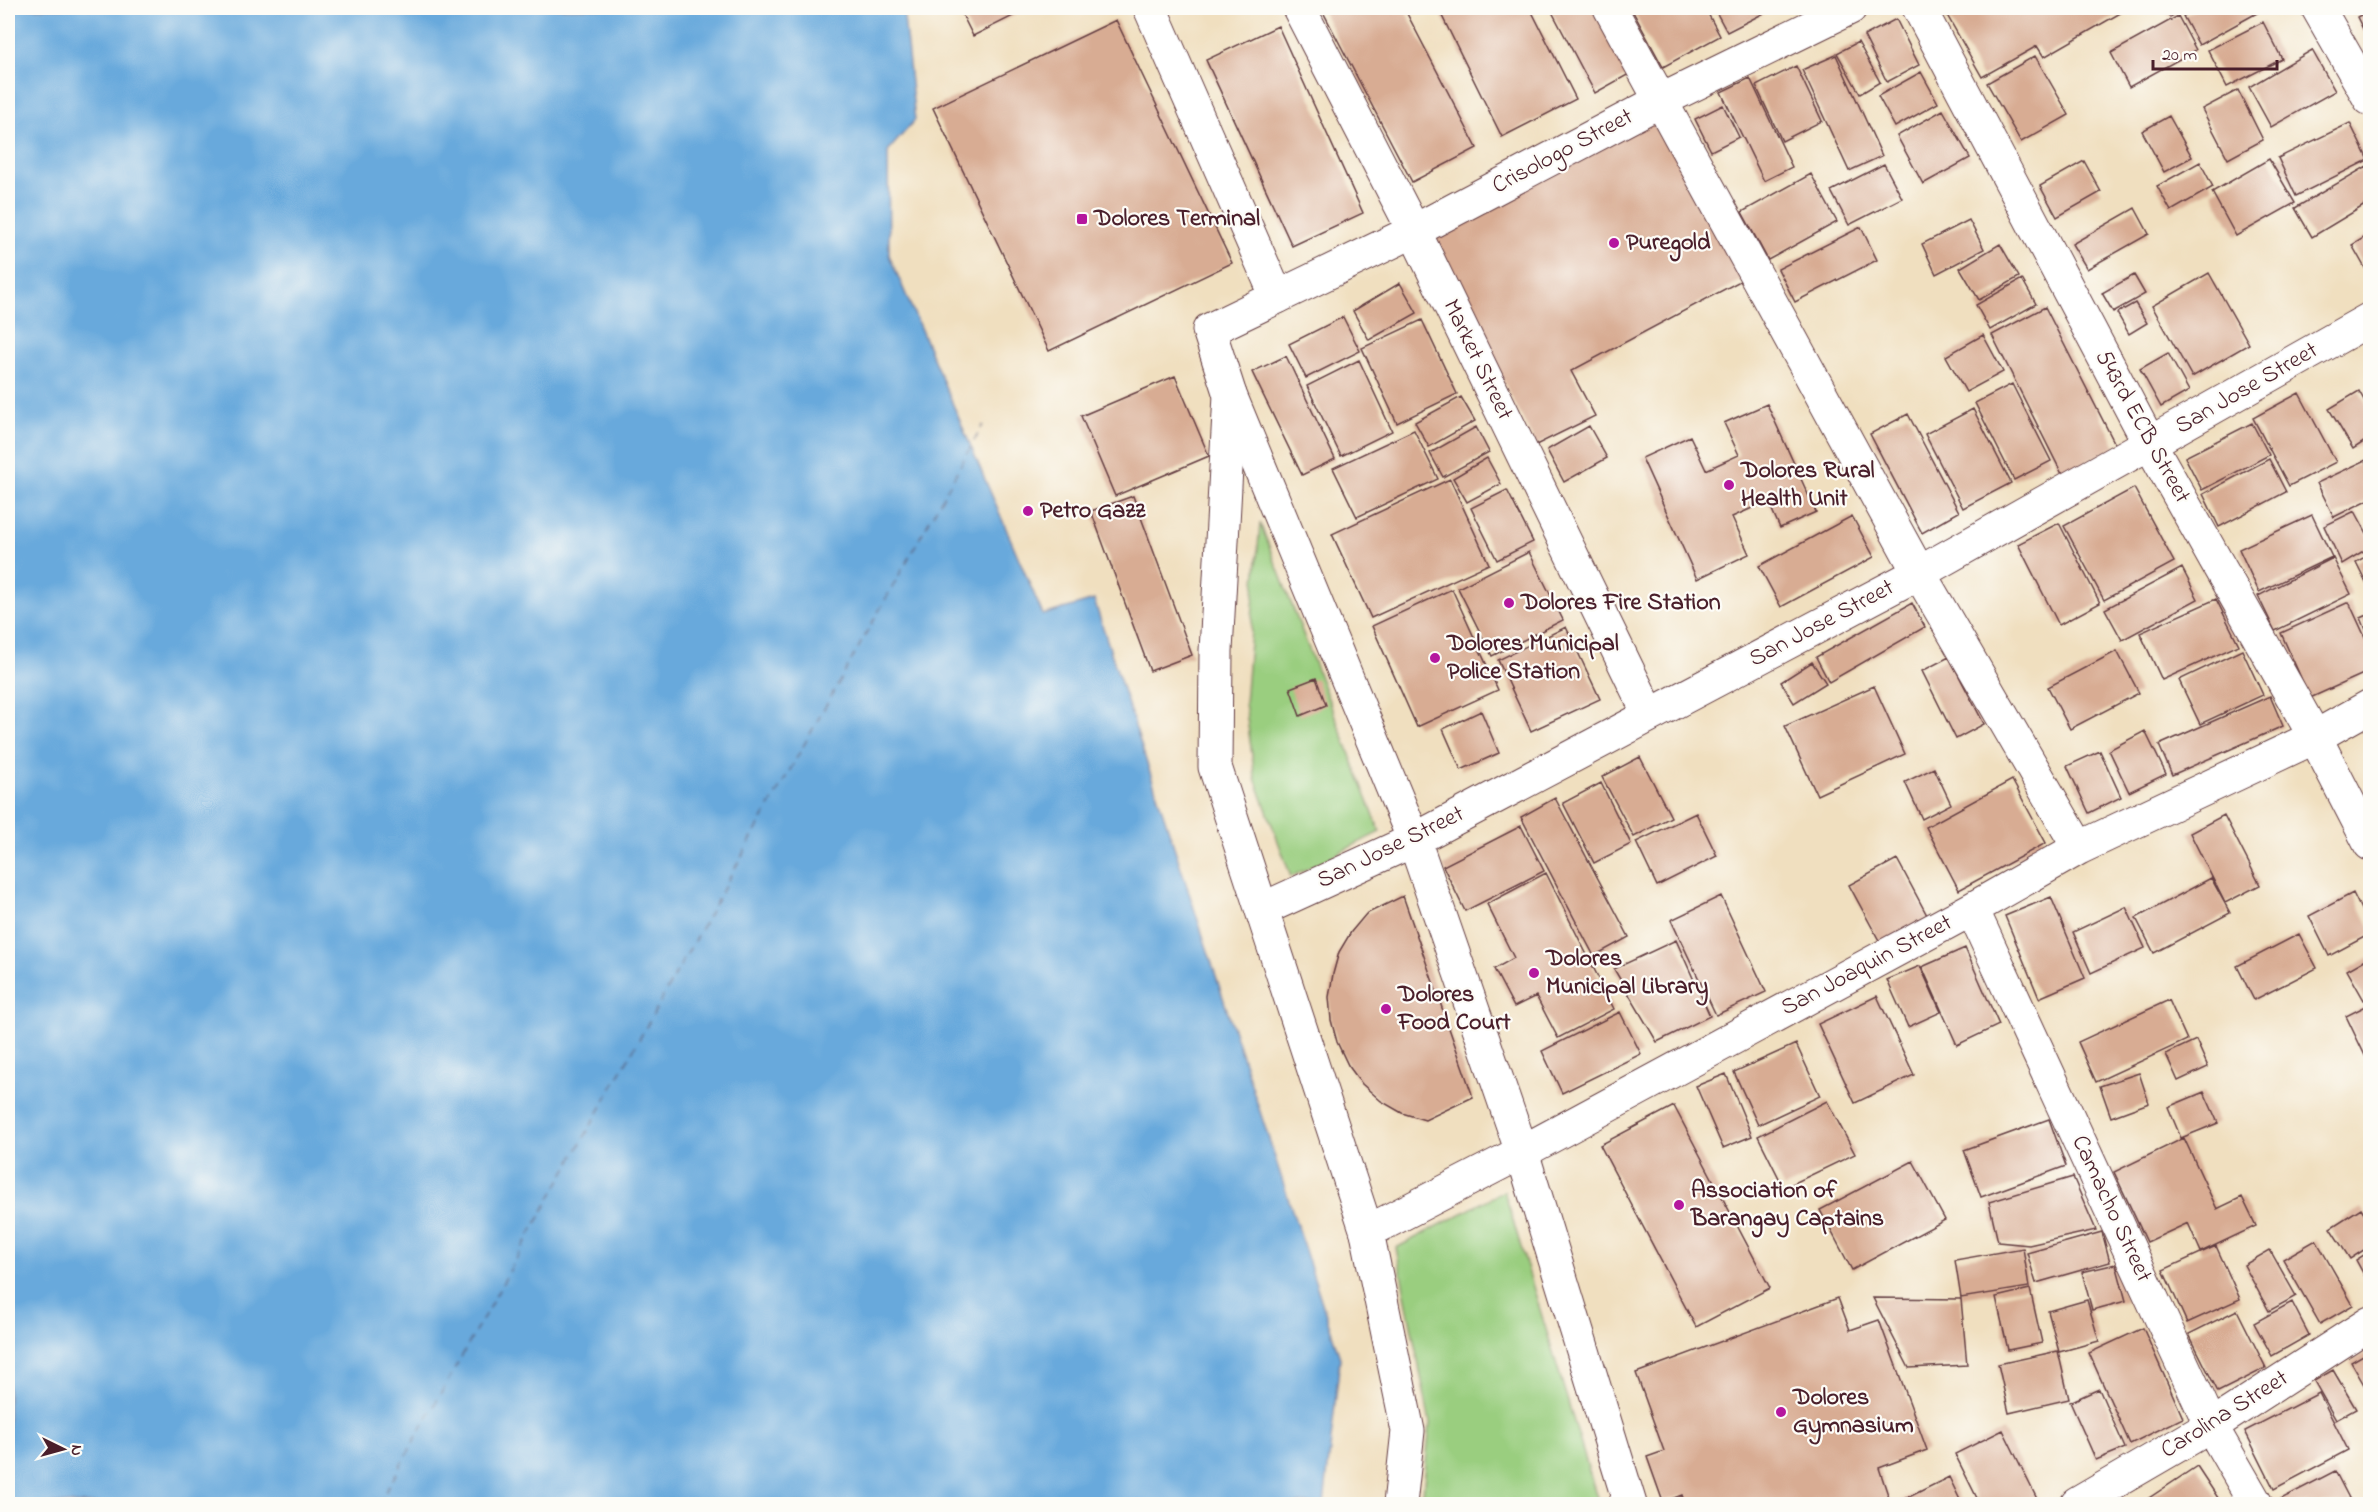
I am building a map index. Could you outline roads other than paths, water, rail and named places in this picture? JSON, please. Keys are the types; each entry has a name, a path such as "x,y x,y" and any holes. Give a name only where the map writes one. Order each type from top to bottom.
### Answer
{"street":[{"path":"1152,8 1277,297"},
{"name":"Market Street","path":"1299,8 1414,231 1649,714"},
{"path":"1610,8 1919,573 2079,848"},
{"name":"Crisologo Street","path":"1230,395 1209,330 1414,231 1660,101 1850,8"},
{"name":"543rd ECB Street","path":"1919,8 2150,444 2315,737 2370,844"},
{"path":"2318,8 2370,99"},
{"name":"San Jose Street","path":"1263,909 1414,840 1919,573 2370,319"},
{"path":"1230,395 1414,840 1522,1152 1630,1504"},
{"path":"1230,395 1216,651 1215,767 1367,1232 1408,1431 1400,1504"},
{"name":"San Joaquin Street","path":"1367,1232 1522,1152 1972,909 2079,848 2315,737 2370,706"},
{"name":"Camacho Street","path":"1972,909 2211,1425 2256,1504"},
{"name":"Carolina Street","path":"2078,1504 2211,1425 2370,1323"}],"water":[{"path":"8,8 903,8 915,120 888,151 889,255 1043,615 1094,600 1340,1358 1324,1504 8,1504"}],"place":[{"name":"Dolores Terminal","path":"1082,219"},
{"name":"Puregold","path":"1614,243"},
{"name":"Dolores Rural Health Unit","path":"1729,485"},
{"name":"Petro Gazz","path":"1028,511"},
{"name":"Dolores Fire Station","path":"1509,603"},
{"name":"Dolores Municipal Police Station","path":"1435,658"},
{"name":"Dolores Municipal Library","path":"1534,973"},
{"name":"Dolores Food Court","path":"1386,1009"},
{"name":"Association of Barangay Captains","path":"1679,1205"},
{"name":"Dolores Gymnasium","path":"1781,1412"}]}
